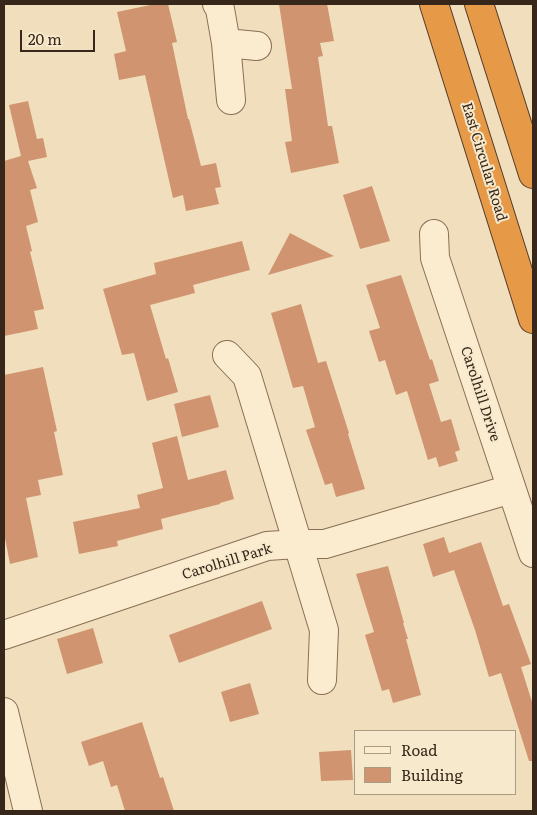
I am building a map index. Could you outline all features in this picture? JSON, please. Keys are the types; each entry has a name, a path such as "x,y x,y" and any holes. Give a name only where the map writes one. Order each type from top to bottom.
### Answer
{"highway":[{"name":"East Circular Road","path":"434,4 533,320"},
{"path":"479,4 533,174"}],"street":[{"path":"217,4 220,9 226,43 231,100"},
{"path":"226,43 257,46"},
{"name":"Carolhill Drive","path":"434,234 435,258 533,554"},
{"path":"227,355 247,376 324,630 322,680"},
{"name":"Carolhill Park","path":"4,636 268,546 325,544 511,489"},
{"path":"4,712 28,811"}],"building":[{"path":"155,4 168,4 177,42 172,43 188,119 201,166 216,163 221,187 215,188 219,204 186,211 183,195 173,198 145,75 119,80 114,54 126,51 117,12"},
{"path":"279,4 327,4 334,41 320,43 323,56 318,57 328,126 332,126 339,163 291,173 285,142 292,141 285,89 292,89"},
{"path":"28,101 37,139 43,138 47,157 28,161 37,188 30,190 38,222 26,226 32,251 30,252 44,309 34,311 38,329 4,336 4,161 21,156 9,105"},
{"path":"372,186 390,241 360,249 343,195"},
{"path":"290,233 334,256 268,275"},
{"path":"242,241 250,270 193,285 195,293 150,305 178,392 147,401 134,353 122,355 103,289 156,274 154,263"},
{"path":"401,275 439,381 429,384 441,422 451,419 460,450 455,452 458,461 439,467 436,457 428,460 407,391 396,395 385,360 379,362 369,331 380,328 366,285"},
{"path":"301,304 318,363 326,361 365,489 336,497 332,483 325,485 306,430 315,427 303,386 293,388 271,313"},
{"path":"43,367 57,431 54,432 63,475 38,480 41,495 26,498 38,557 10,564 4,533 4,375"},
{"path":"210,395 219,427 182,437 174,404"},
{"path":"177,436 188,480 226,470 234,499 161,519 163,529 117,541 118,546 79,554 73,522 140,508 137,495 163,488 152,443"},
{"path":"444,537 449,553 481,542 503,606 509,604 531,664 521,667 533,705 533,761 529,761 501,673 489,677 454,570 433,577 423,544"},
{"path":"388,566 421,695 393,703 389,689 382,691 365,635 374,632 356,574"},
{"path":"262,601 272,629 179,663 169,635"},
{"path":"93,628 103,663 67,674 57,639"},
{"path":"250,683 259,714 230,722 221,692"},
{"path":"142,722 160,778 163,777 174,811 125,811 117,785 111,787 103,761 89,766 81,742"},
{"path":"351,750 353,780 321,781 319,752"}]}
